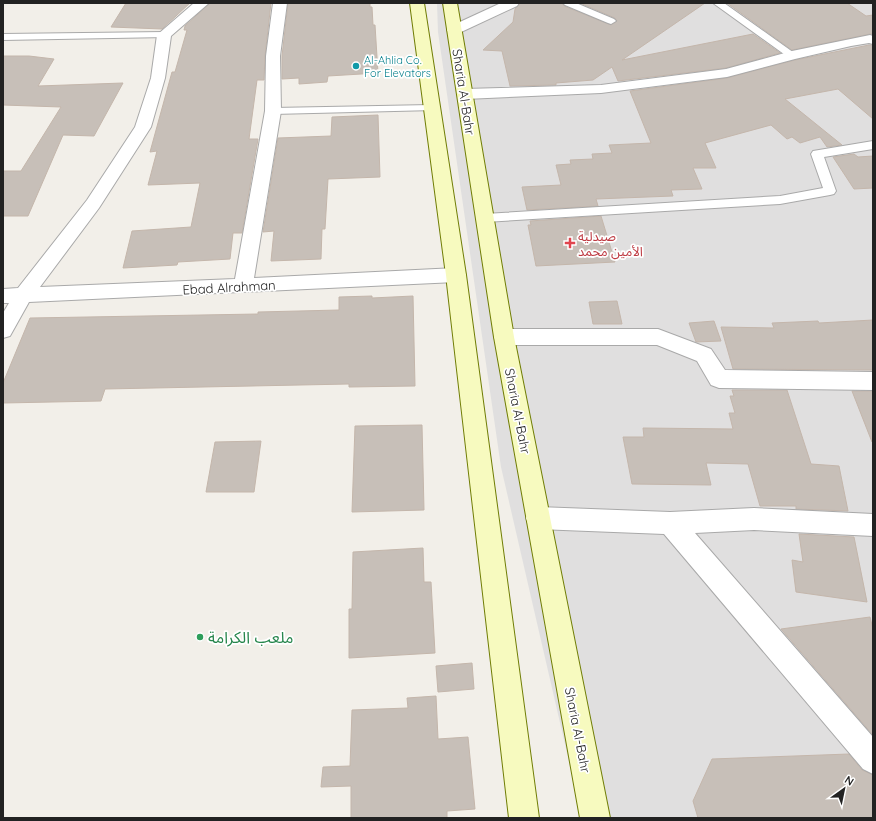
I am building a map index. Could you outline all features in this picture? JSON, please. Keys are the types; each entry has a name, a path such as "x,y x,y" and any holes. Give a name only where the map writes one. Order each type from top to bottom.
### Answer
{"main road":[{"path":"417,3 456,275 524,818"},
{"name":"Sharia Al-Bahr","path":"450,3 504,337 595,818"}],"street":[{"path":"3,330 23,296 92,204 143,127 158,78 164,35 202,3"},
{"path":"244,286 273,111 273,56 280,3"},
{"path":"454,30 512,3"},
{"path":"465,94 609,88 727,74 792,55 852,42 870,39 873,40"},
{"name":"Ebad Alrahman","path":"3,296 456,275"},
{"path":"504,337 658,337 704,355 719,379 873,381"},
{"path":"538,518 670,523 754,520 873,526"},
{"path":"670,523 873,759"}],"lane":[{"path":"568,3 611,21"},
{"path":"718,3 792,55"},
{"path":"3,37 164,35"},
{"path":"273,111 431,108"},
{"path":"485,218 780,200 816,194 830,191 817,154 873,145"}],"shaded area":[{"path":"437,3 873,3 873,818 582,818 501,467 438,32"}],"building":[{"path":"126,3 190,3 162,29 111,27"},
{"path":"210,3 271,3 264,80 257,80 249,139 258,139 242,233 233,233 230,259 178,262 177,265 123,268 132,231 191,227 200,183 148,185 157,151 150,152 172,72 175,72 187,30 184,30 185,26"},
{"path":"288,3 370,3 370,7 372,7 373,25 375,25 378,73 328,76 327,82 299,84 299,78 282,79 282,56"},
{"path":"520,3 562,3 564,6 611,25 617,21 615,18 580,3 705,3 622,60 753,34 780,53 726,68 618,81 612,67 593,80 556,83 556,85 510,86 502,51 483,50 513,22 515,9"},
{"path":"727,3 847,3 866,16 873,15 873,34 792,50"},
{"path":"873,45 873,119 838,89 785,99 842,145 827,147 820,137 800,143 792,137 787,139 771,125 705,143 716,168 693,168 702,189 671,190 673,196 596,199 598,206 527,210 522,187 561,185 556,165 571,164 570,160 593,159 592,154 612,153 609,145 651,143 630,91 727,78 795,60"},
{"path":"3,56 29,56 54,59 38,86 123,83 94,136 63,135 28,216 3,216 3,171 21,171 61,107 3,105"},
{"path":"378,115 380,177 328,179 325,229 322,229 321,259 271,261 274,231 263,232 278,138 331,136 332,117"},
{"path":"854,154 858,157 873,156 873,188 854,189 833,157"},
{"name":"صيدلية الأمين محمد","path":"601,216 615,262 536,266 528,225 531,225 530,221"},
{"path":"372,296 372,298 413,296 415,386 349,387 349,384 105,389 101,401 3,403 3,383 30,318 258,314 258,312 339,310 339,297"},
{"path":"617,301 622,324 593,324 589,302"},
{"path":"873,320 873,370 733,369 721,327 774,328 772,323 818,321 819,323"},
{"path":"714,321 721,341 696,342 689,323"},
{"path":"732,390 787,390 811,464 839,466 848,511 796,509 796,506 760,506 748,464 706,463 711,485 632,484 623,437 644,437 643,428 733,429 729,413 735,413 730,396 734,396"},
{"path":"852,391 873,391 873,442 872,442"},
{"path":"422,425 424,510 352,512 355,426"},
{"path":"261,441 254,492 206,492 215,442"},
{"path":"799,534 854,537 867,602 796,592 792,560 803,562"},
{"path":"423,548 424,582 431,582 435,653 349,658 349,609 352,609 353,552"},
{"path":"870,617 873,629 873,735 781,629"},
{"path":"472,663 474,689 438,692 436,666"},
{"path":"436,696 438,739 468,737 475,809 447,811 447,818 351,818 351,786 321,787 323,767 350,766 352,710 408,708 407,698"},
{"path":"849,754 862,770 873,775 873,818 698,818 693,801 712,759"}],"place":[{"name":"Al-Ahlia Co. For Elevators","path":"356,66"},
{"name":"صيدلية الأمين محمد","path":"570,243"},
{"name":"ملعب الكرامة","path":"200,637"}]}
